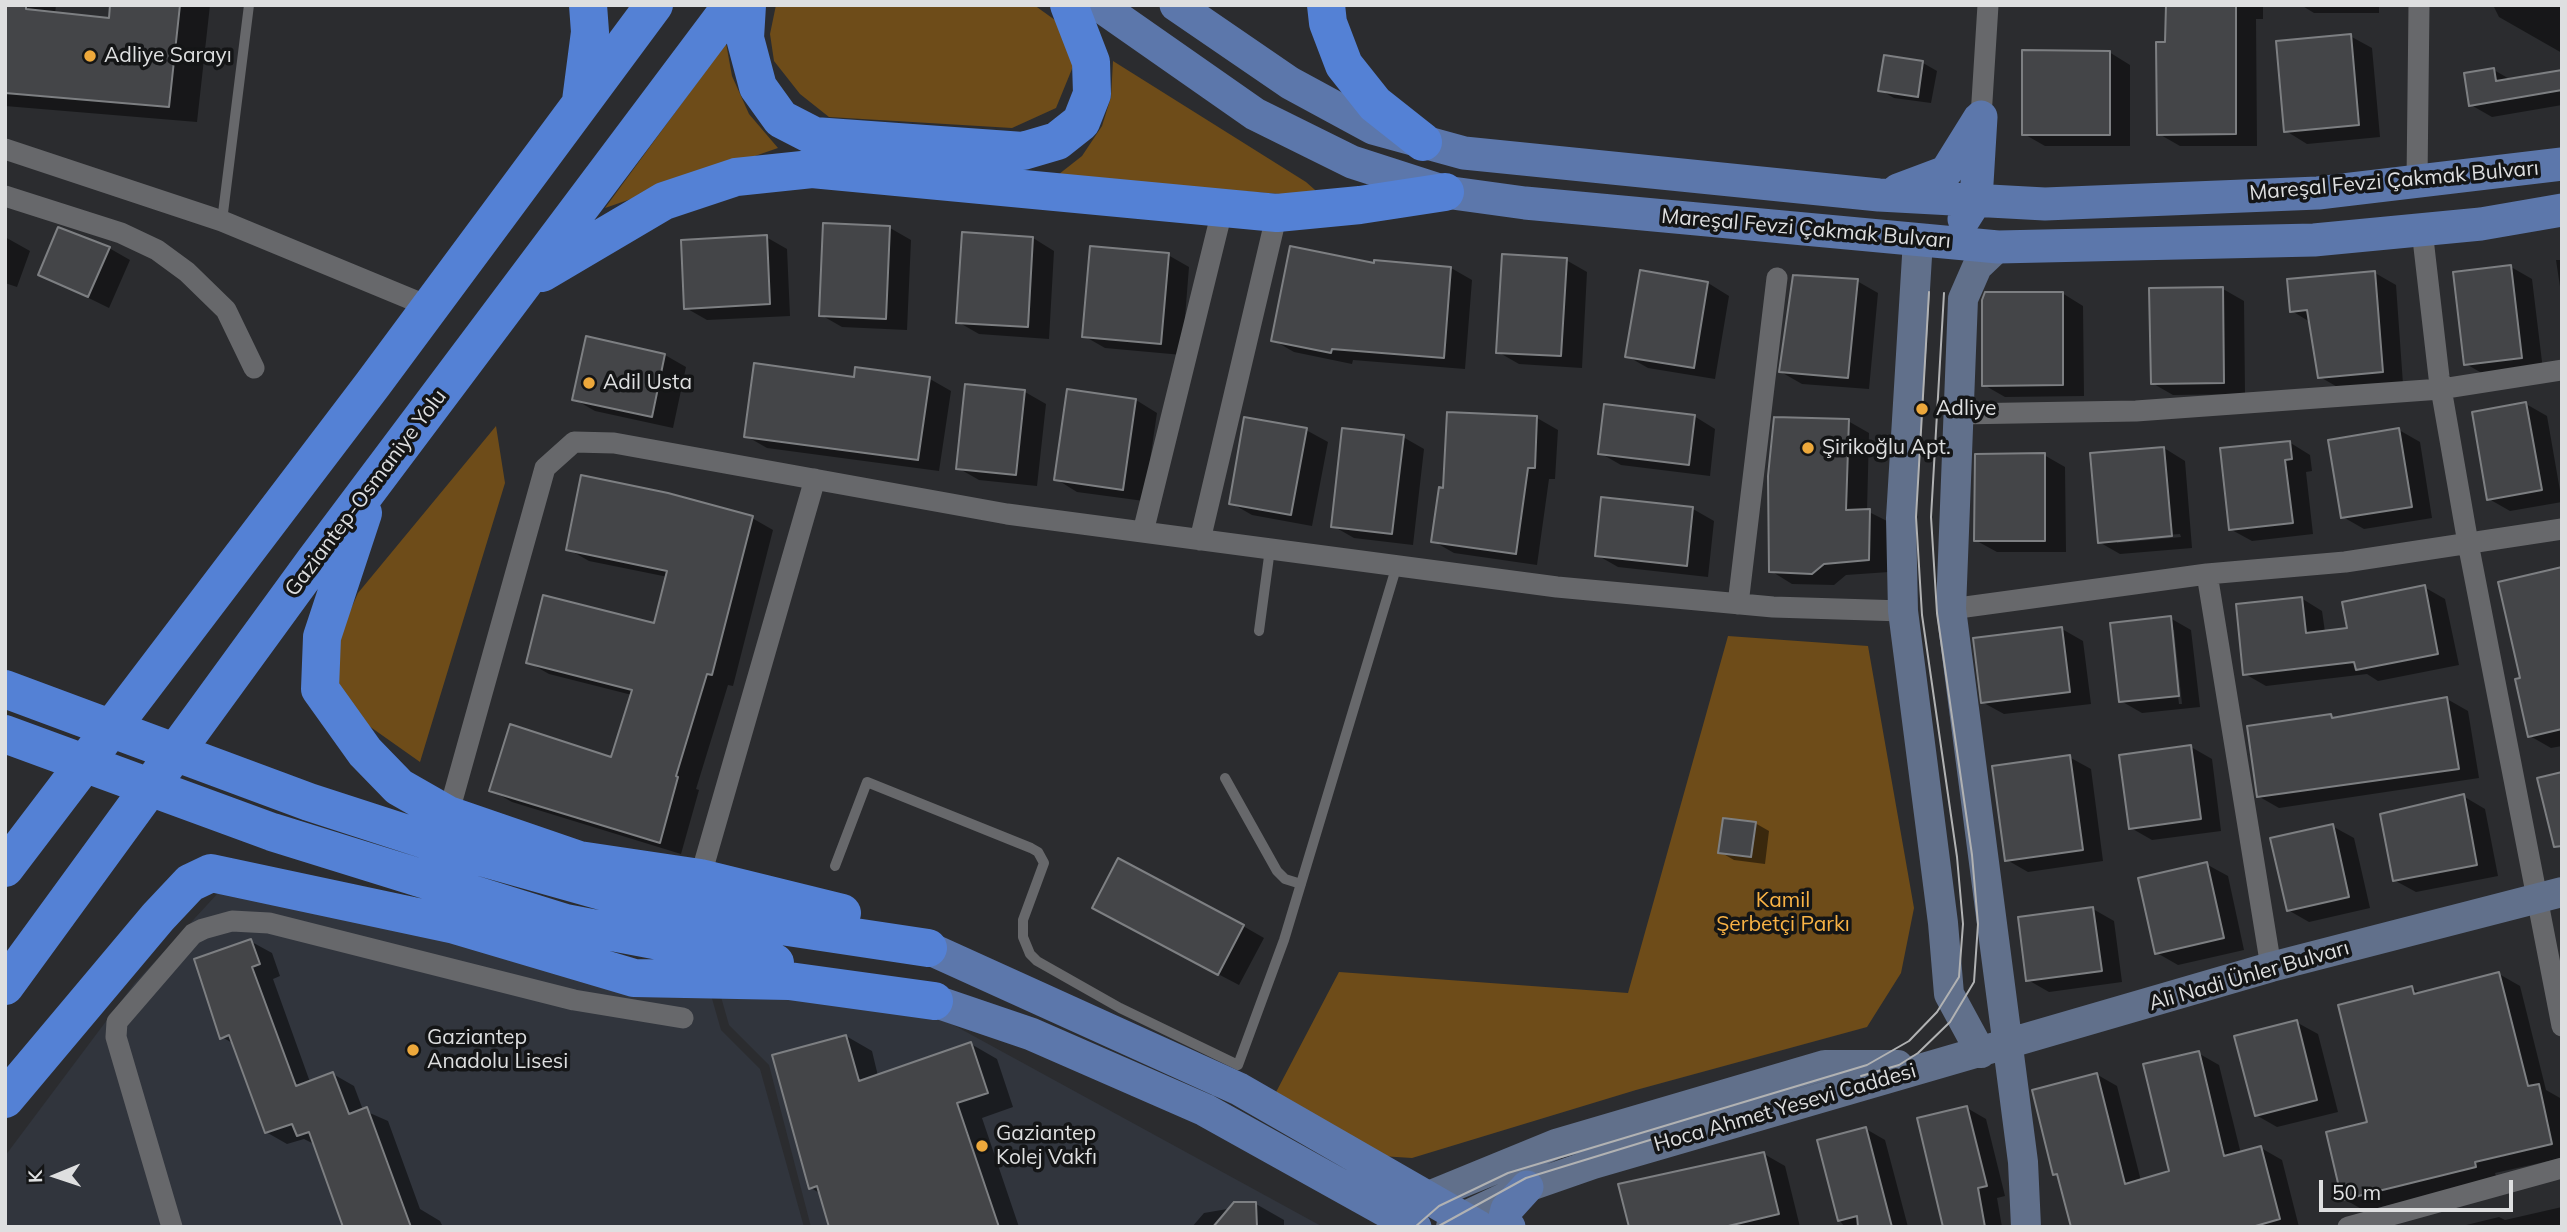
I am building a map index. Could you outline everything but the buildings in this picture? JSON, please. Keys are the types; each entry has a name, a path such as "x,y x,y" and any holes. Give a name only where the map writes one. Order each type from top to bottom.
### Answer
{"highway":[{"path":"581,103 590,32 588,5"},
{"path":"5,867 430,307 654,5"},
{"name":"Gaziantep-Osmaniye Yolu","path":"5,986 374,483 732,5"},
{"path":"747,5 746,38 758,88 781,119 814,136 1023,151 1057,141 1081,122 1092,94 1091,62 1069,5"},
{"path":"1326,5 1328,23 1344,65 1375,104 1423,142"},
{"path":"522,285 664,201 736,177 812,169 1277,213 1360,205 1445,192"},
{"path":"374,483 322,637 320,690 365,752 399,787 448,815 579,860 700,878 875,921 928,948"},
{"path":"16,693 309,802 463,852 612,894 768,924 928,948"},
{"path":"5,734 272,832 565,923 788,966 933,1001"},
{"path":"5,1099 158,917 190,883 211,873 455,925 634,978 789,981 933,1001"}],"main road":[{"name":"Mareşal Fevzi Çakmak Bulvarı","path":"1099,5 1255,114 1352,162 1445,192 1525,203 1998,247 2314,240 2422,230 2562,210"},
{"name":"Mareşal Fevzi Çakmak Bulvarı","path":"1176,5 1302,89 1373,128 1464,153 1879,195 2045,204 2290,194 2562,164"},
{"path":"1879,195 1914,186 1946,172 1981,117"},
{"path":"1928,241 1957,229 1976,200 1981,117"},
{"path":"928,948 1239,1089 1479,1227"},
{"path":"933,1001 1031,1034 1205,1110 1415,1227"},
{"path":"1509,1227 1504,1221 1507,1209 1527,1187"}],"street":[{"path":"1981,117 1988,5"},
{"path":"2417,181 2419,5"},
{"path":"5,149 222,221 430,307"},
{"path":"5,196 121,233 167,257 187,272 226,310 254,368"},
{"path":"1143,532 1223,207"},
{"path":"1200,540 1277,213"},
{"path":"2422,230 2441,389 2468,543 2550,895 2562,1026"},
{"path":"1928,241 1901,518 1903,611 1943,923 1949,994 1994,1049"},
{"path":"1998,247 1977,267 1964,299 1951,609 1994,1049 2023,1162 2026,1227"},
{"path":"1738,604 1777,278"},
{"path":"1958,414 2136,411 2441,389 2562,370"},
{"path":"448,815 545,468 574,442 614,443 1007,514 1557,587 1738,604 1903,611"},
{"path":"700,878 815,479"},
{"path":"1951,609 2207,574 2345,562 2562,529"},
{"path":"2207,574 2272,967"},
{"name":"Ali Nadi Ünler Bulvarı","path":"1937,1064 2272,967 2550,895"},
{"path":"172,1227 116,1037 117,1022 193,934 203,929 232,921 269,923 574,1000 682,1018"},
{"name":"Hoca Ahmet Yesevi Caddesi","path":"1451,1227 1463,1217 1527,1187 1593,1164 1937,1064"},
{"name":"Hoca Ahmet Yesevi Caddesi","path":"1394,1227 1429,1196 1556,1144 1825,1065 1937,1064"},
{"path":"2348,1227 2374,1223 2562,1168"}],"lane":[{"path":"222,221 249,5"},
{"path":"1259,631 1270,549"},
{"path":"835,866 867,782 1031,848 1042,858 1043,870 1022,928 1026,946 1037,961 1120,1008 1238,1065 1301,884 1397,565"},
{"path":"1225,778 1277,871 1285,879 1301,884"}],"shaded area":[{"name":"Gaziantep Anadolu Lisesi","path":"219,892 709,988 721,1030 760,1069 804,1227 5,1227 5,1156 134,984"},
{"name":"Gaziantep Kolej Vakfı","path":"719,990 937,1016 1323,1227 811,1227 769,1065 729,1025"}],"green space":[{"path":"776,5 1034,5 1062,25 1074,64 1056,108 1012,128 829,117 800,94 774,61 770,34"},
{"path":"726,43 732,76 749,114 778,148 605,208"},
{"path":"1113,61 1306,182 1323,197 1054,178 1082,156 1102,126 1111,97"},
{"path":"496,426 505,483 420,762 352,714 336,683 338,638 358,593"},
{"name":"Kamil Şerbetçi Parkı","path":"1728,636 1868,646 1914,908 1901,973 1867,1027 1636,1090 1412,1158 1365,1155 1274,1096 1339,972 1628,993"}],"tram line":[{"path":"1415,1227 1439,1206 1508,1173 1867,1065 1909,1041 1937,1012 1959,977 1963,924 1957,857 1922,615 1916,517 1929,292"},
{"path":"1861,1076 1899,1065 1918,1053 1950,1022 1974,982 1978,924 1972,855 1937,613 1931,517 1944,293"},
{"path":"1437,1227 1526,1178 1663,1136"}],"place":[{"name":"Adliye Sarayı","path":"90,56"},
{"name":"Adil Usta","path":"589,383"},
{"name":"Adliye","path":"1922,409"},
{"name":"Şirikoğlu Apt.","path":"1808,448"},
{"name":"Gaziantep Anadolu Lisesi","path":"413,1050"},
{"name":"Gaziantep Kolej Vakfı","path":"982,1146"}]}
